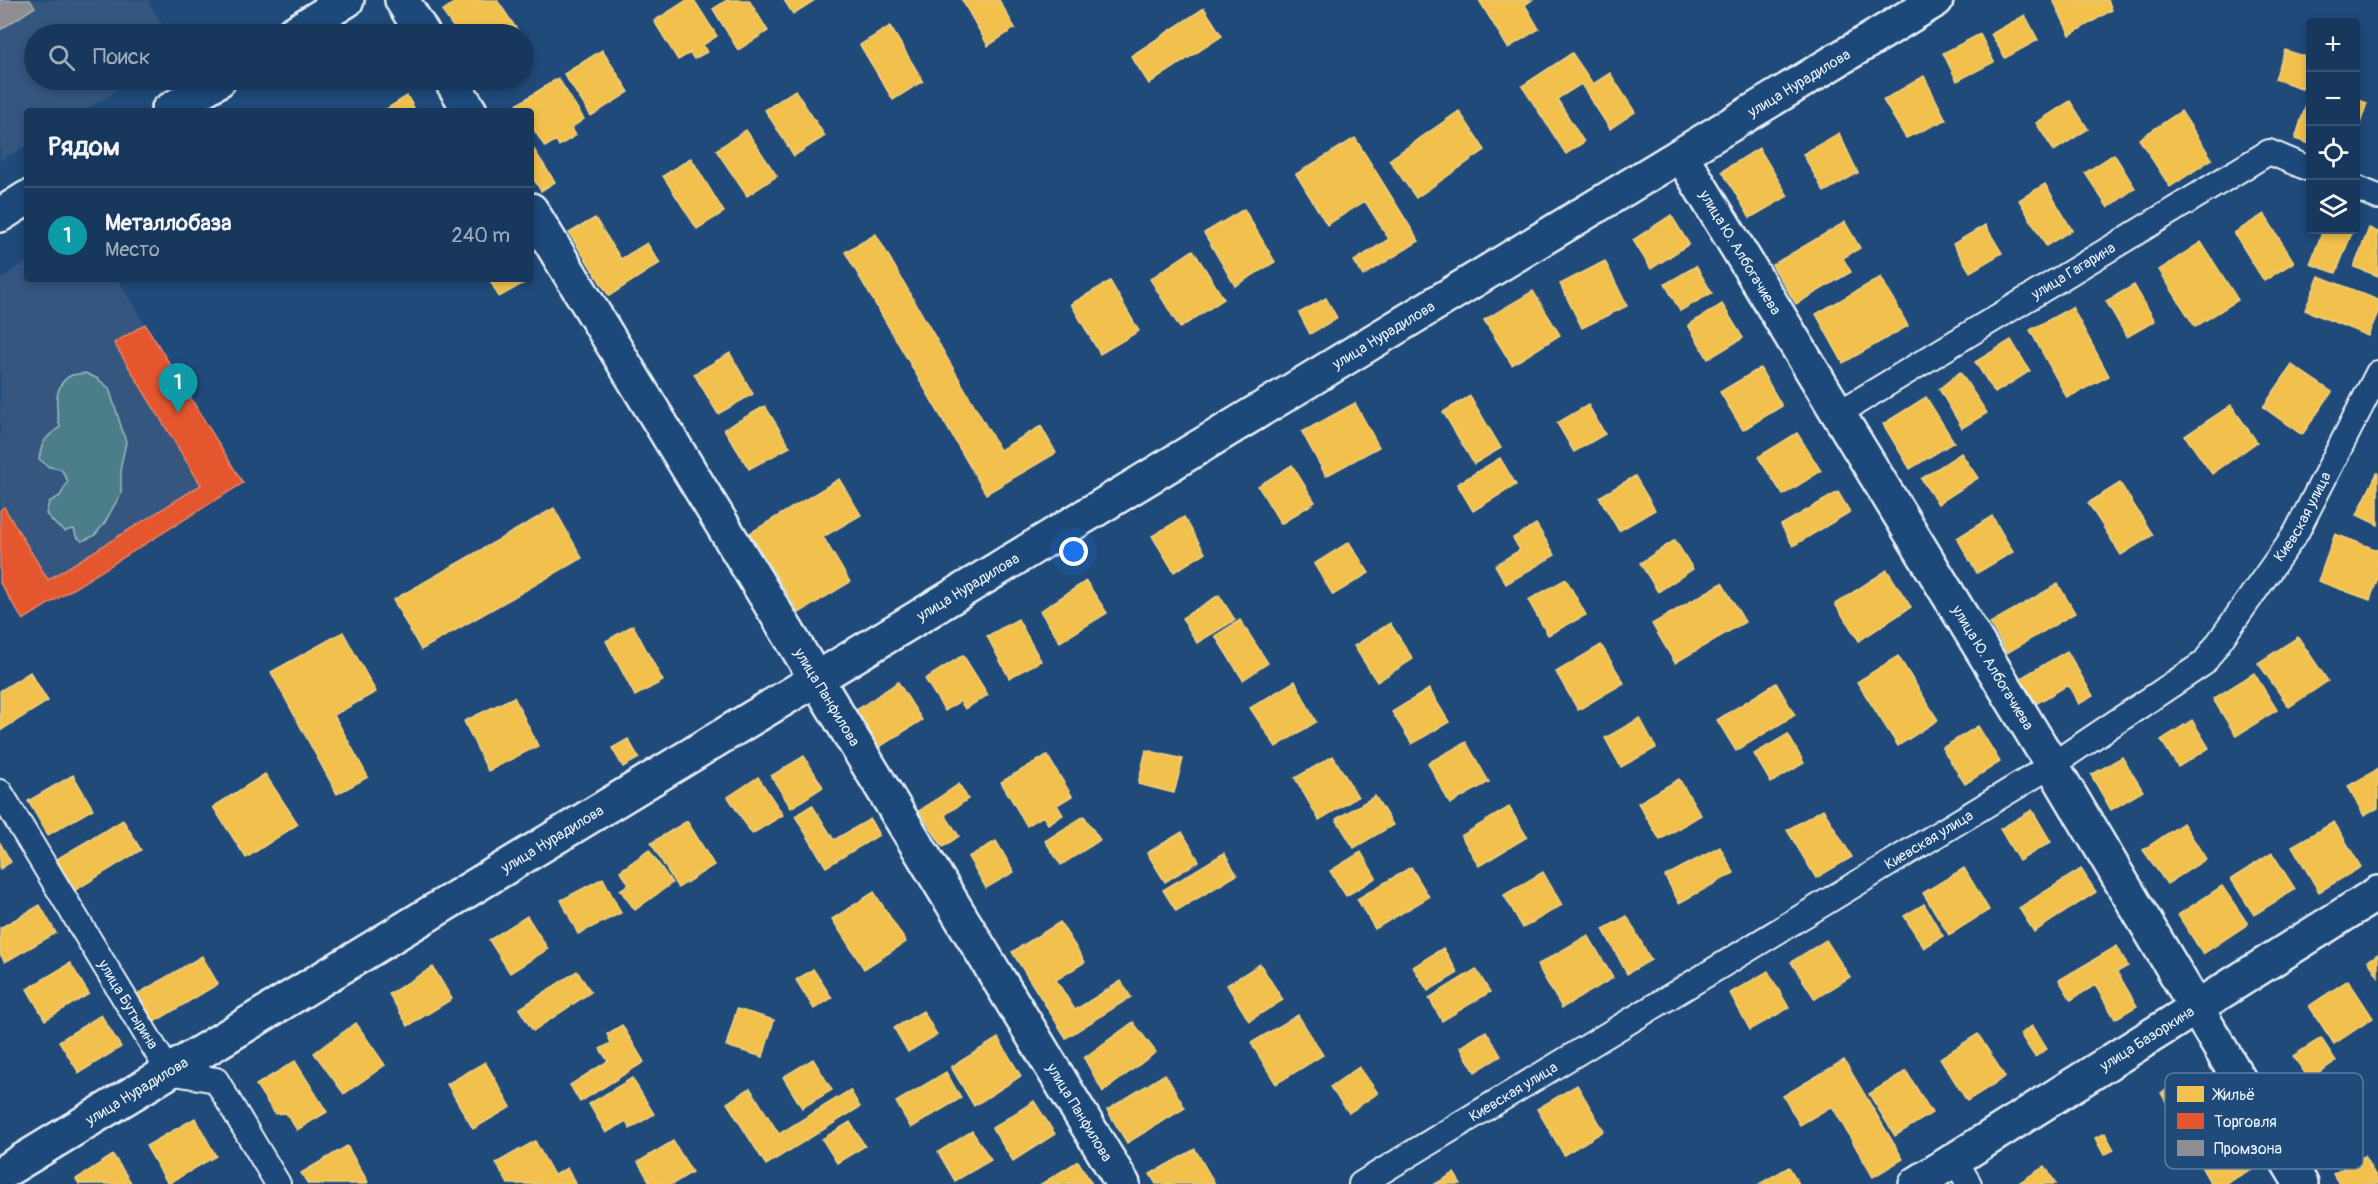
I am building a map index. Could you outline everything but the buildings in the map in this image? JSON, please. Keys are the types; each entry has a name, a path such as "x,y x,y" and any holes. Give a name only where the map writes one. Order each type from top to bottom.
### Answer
{"street":[{"path":"308,24 347,0"},
{"path":"402,0 417,24"},
{"name":"улица Нурадилова","path":"0,1174 1936,0"},
{"path":"173,108 203,90"},
{"path":"457,90 468,108"},
{"name":"улица Гагарина","path":"1839,413 2269,152 2306,167"},
{"name":"улица Ю. Албогачиева","path":"1681,155 2052,765 2235,1073"},
{"path":"2360,190 2378,197"},
{"path":"0,215 24,200"},
{"name":"улица Панфилова","path":"534,215 1123,1184"},
{"name":"Киевская улица","path":"1361,1184 2052,765 2204,663 2296,533 2378,373"},
{"name":"улица Бутырина","path":"0,792 169,1071"},
{"name":"улица Базоркина","path":"1916,1184 1962,1172 2196,1008 2378,893"},
{"path":"169,1071 216,1080 278,1184"},
{"name":"улица Ю. Албогачиева","path":"2292,1169 2301,1184"}],"shaded area":[{"path":"0,0 147,0 162,24 24,24 24,90 118,90 88,108 24,108 24,147 0,161"},
{"path":"24,264 24,282 119,282 243,483 23,620 0,583 0,279"}],"green space":[{"path":"85,373 98,379 109,388 126,442 121,465 121,493 104,524 94,536 82,541 76,536 74,529 65,531 46,514 49,502 60,496 68,481 61,469 49,467 39,459 45,440 60,427 57,399 60,386 70,376"}],"place":[{"name":"Металлобаза","path":"178,413"}]}
